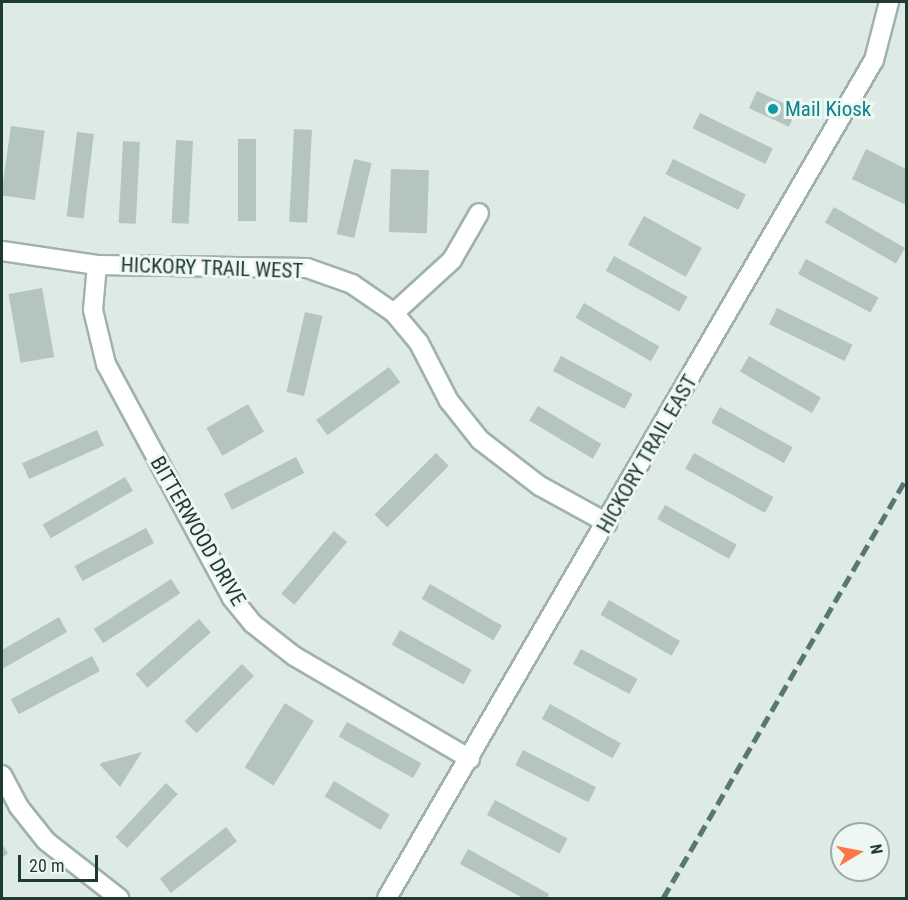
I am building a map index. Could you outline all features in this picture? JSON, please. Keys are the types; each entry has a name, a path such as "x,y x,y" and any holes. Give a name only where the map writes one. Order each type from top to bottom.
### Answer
{"street":[{"name":"HICKORY TRAIL EAST","path":"387,898 470,759 874,60 889,2"},
{"path":"394,313 452,260 478,213"},
{"name":"HICKORY TRAIL WEST","path":"2,251 98,265 307,268 352,284 394,313 419,343 449,400 480,440 540,486 607,523"},
{"name":"BITTERWOOD DRIVE","path":"98,265 93,310 106,364 232,598 252,623 294,656 470,759"},
{"path":"2,775 19,807 46,841 120,898"}],"building":[{"name":"Mail Kiosk","path":"757,91 797,110 789,127 749,108"},
{"path":"700,113 773,149 765,164 693,128"},
{"path":"11,126 45,131 35,200 2,195"},
{"path":"294,129 312,130 307,223 289,222"},
{"path":"77,132 94,134 84,218 67,216"},
{"path":"238,139 256,139 256,221 238,221"},
{"path":"176,140 193,141 189,224 172,223"},
{"path":"123,141 140,142 136,224 119,223"},
{"path":"866,149 906,169 906,205 852,179"},
{"path":"354,159 372,163 354,238 337,234"},
{"path":"673,159 746,195 738,210 666,174"},
{"path":"391,169 429,170 427,233 389,232"},
{"path":"834,207 905,248 896,264 825,223"},
{"path":"644,216 702,248 686,277 628,245"},
{"path":"614,256 687,297 679,312 606,271"},
{"path":"806,259 878,297 870,313 798,274"},
{"path":"42,288 54,357 21,363 9,294"},
{"path":"584,303 659,346 651,361 576,318"},
{"path":"777,308 852,345 845,361 769,324"},
{"path":"305,312 323,316 304,396 287,392"},
{"path":"561,356 633,394 625,409 553,371"},
{"path":"749,356 821,398 812,413 740,372"},
{"path":"389,367 400,382 327,435 316,420"},
{"path":"248,404 264,432 222,456 206,428"},
{"path":"538,406 601,444 593,459 529,421"},
{"path":"720,407 793,447 784,463 711,423"},
{"path":"97,430 104,446 29,479 22,463"},
{"path":"436,453 449,466 387,527 374,515"},
{"path":"694,453 774,497 765,513 685,469"},
{"path":"296,457 304,473 232,510 224,494"},
{"path":"125,477 133,491 51,538 43,524"},
{"path":"665,505 737,545 729,559 657,519"},
{"path":"146,528 154,543 82,581 74,566"},
{"path":"334,531 347,542 294,605 281,594"},
{"path":"171,579 180,593 103,643 94,629"},
{"path":"430,584 502,626 493,640 422,599"},
{"path":"609,600 680,641 672,656 600,615"},
{"path":"59,617 67,632 2,669 2,650"},
{"path":"199,619 211,633 147,688 136,674"},
{"path":"400,630 472,670 463,685 392,645"},
{"path":"581,649 638,679 630,694 573,664"},
{"path":"92,656 100,671 19,714 11,699"},
{"path":"242,664 254,676 197,733 185,721"},
{"path":"285,703 314,721 274,785 245,767"},
{"path":"550,704 621,743 613,758 542,719"},
{"path":"347,722 421,763 413,778 339,737"},
{"path":"523,750 596,787 588,802 515,765"},
{"path":"142,752 120,787 100,765 101,763"},
{"path":"334,781 390,814 380,830 325,796"},
{"path":"166,783 178,794 127,848 116,837"},
{"path":"495,800 567,838 559,854 487,815"},
{"path":"226,827 237,841 171,893 160,879"},
{"path":"2,844 8,853 2,858"},
{"path":"468,849 549,894 547,898 523,898 460,864"}],"railway":[{"path":"663,898 906,478"}],"place":[{"name":"Mail Kiosk","path":"773,109"}]}
